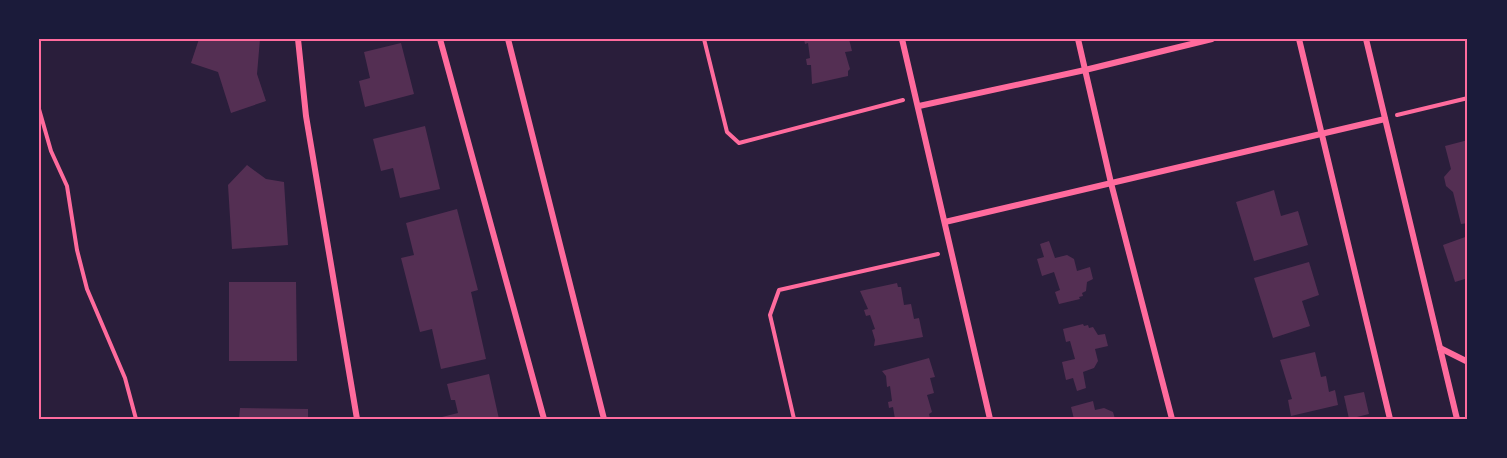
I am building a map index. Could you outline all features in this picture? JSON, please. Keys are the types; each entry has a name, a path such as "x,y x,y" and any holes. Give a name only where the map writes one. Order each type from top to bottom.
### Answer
{"street":[{"path":"298,39 306,116 357,419"},
{"path":"440,39 544,419"},
{"path":"508,39 604,419"},
{"path":"902,39 990,419"},
{"path":"1078,39 1111,183 1172,419"},
{"path":"919,106 1085,70 1212,39"},
{"path":"1299,39 1390,419"},
{"path":"1366,39 1457,419"},
{"path":"945,222 1385,118"},
{"path":"1440,348 1468,362"}],"path":[{"path":"704,39 727,132 739,143 916,96"},
{"path":"1385,118 1468,98"},
{"path":"39,109 51,151 67,186 77,250 87,289 124,378 136,419"},
{"path":"794,419 770,315 779,290 952,251"}],"shaded area":[{"path":"39,39 1468,39 1468,419 39,419"}],"building":[{"path":"199,39 260,39 257,74 266,101 231,113 218,72 191,63"},
{"path":"804,39 849,39 852,51 845,52 850,69 848,76 812,84 811,65 807,65 806,59 810,58 808,43 805,44"},
{"path":"401,43 414,94 365,107 359,81 370,78 364,52"},
{"path":"425,126 440,189 400,198 393,168 381,171 373,139"},
{"path":"1468,140 1468,223 1461,224 1453,192 1446,186 1444,177 1451,169 1445,146"},
{"path":"247,165 266,179 284,182 288,245 232,249 228,185"},
{"path":"1274,190 1281,216 1298,211 1308,245 1254,261 1236,202"},
{"path":"457,209 478,290 471,292 486,359 441,369 432,329 420,332 401,258 414,255 406,223"},
{"path":"1468,236 1468,278 1455,282 1443,245"},
{"path":"1049,241 1055,258 1067,255 1074,259 1077,271 1090,267 1093,279 1087,282 1086,291 1082,293 1083,296 1079,297 1080,299 1059,304 1055,292 1060,290 1054,272 1042,276 1037,259 1044,257 1040,244"},
{"path":"1309,262 1319,295 1302,301 1310,326 1273,338 1254,278"},
{"path":"229,282 296,282 297,361 229,361"},
{"path":"897,283 898,287 901,287 904,305 911,304 914,319 919,318 923,337 874,346 872,330 875,329 870,315 866,316 864,310 868,309 860,291"},
{"path":"1088,325 1089,328 1093,327 1098,335 1105,334 1108,346 1095,349 1098,361 1094,368 1083,372 1086,388 1077,391 1073,378 1066,380 1062,362 1075,359 1070,341 1066,342 1063,329"},
{"path":"1315,352 1321,377 1326,376 1329,392 1335,390 1338,405 1291,416 1288,400 1292,399 1280,360"},
{"path":"929,358 935,377 930,378 934,393 927,395 932,412 929,414 930,418 895,419 893,407 889,408 888,402 892,401 890,386 887,387 886,376 882,371"},
{"path":"489,374 499,419 442,419 442,417 458,413 455,400 451,400 447,384"},
{"path":"1364,392 1369,414 1349,419 1344,396"},
{"path":"1093,401 1095,410 1104,408 1113,412 1115,419 1074,419 1071,407"},
{"path":"240,408 308,409 308,419 239,419"}]}
